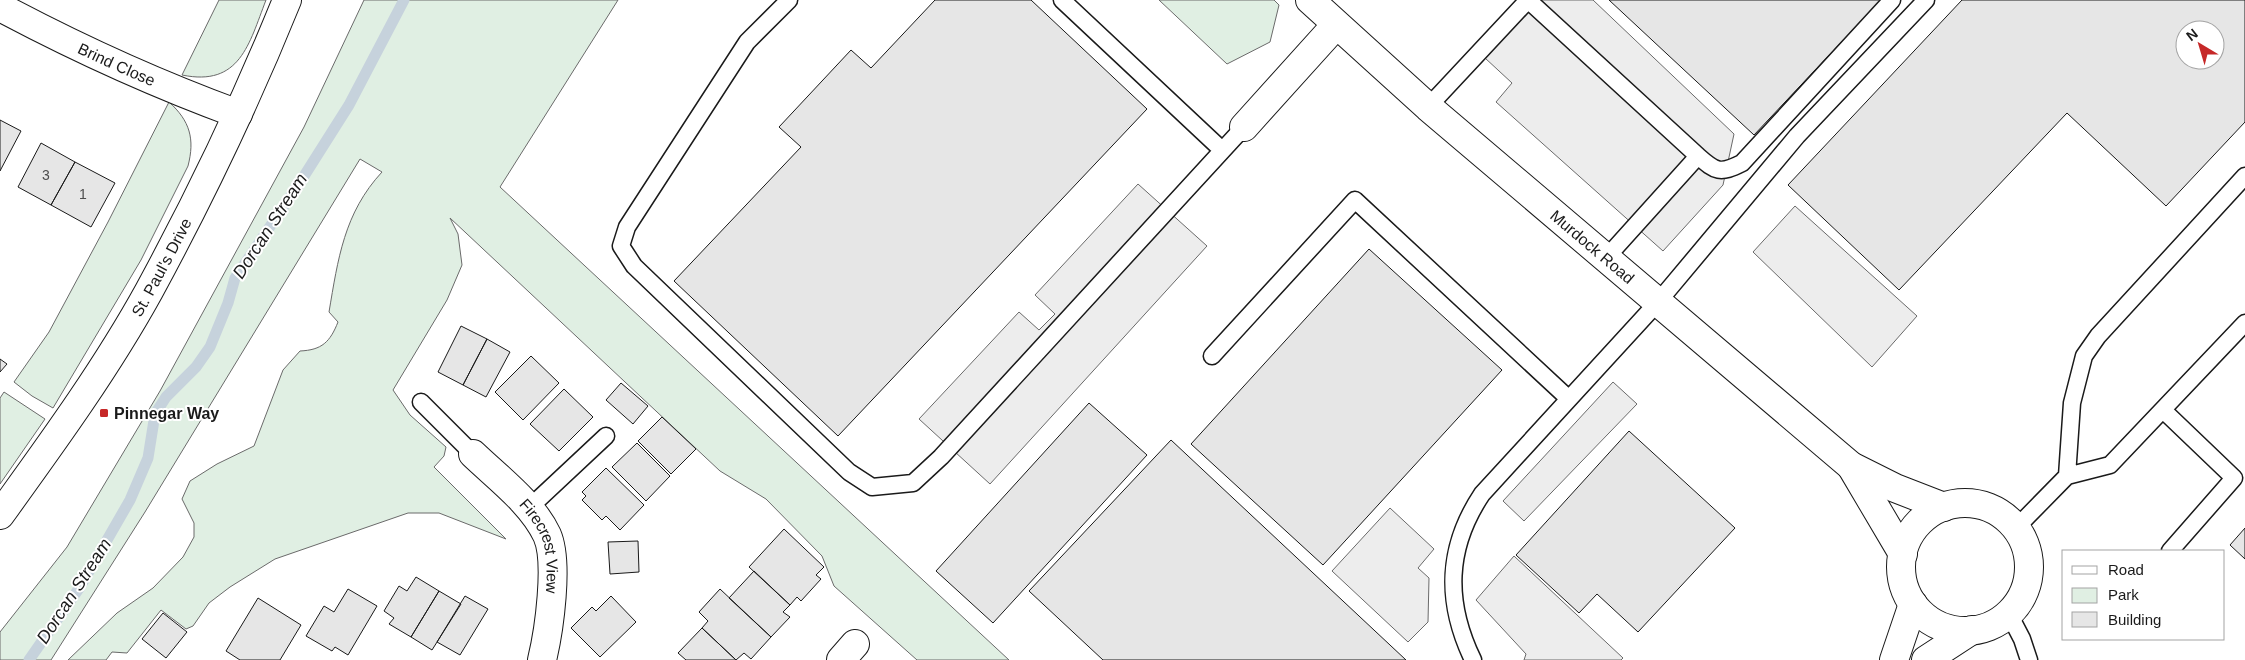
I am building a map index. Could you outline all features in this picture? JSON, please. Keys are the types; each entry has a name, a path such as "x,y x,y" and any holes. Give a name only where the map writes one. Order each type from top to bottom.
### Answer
{"street":[{"name":"St. Paul's Drive","path":"0,515 78,404 149,291 238,114 287,0"},
{"name":"Murdock Road","path":"1310,0 1428,107 1851,466 1895,488 1944,507"},
{"name":"Brind Close","path":"0,7 46,32 166,87 238,114"},
{"path":"1244,127 1336,25"},
{"name":"Firecrest View","path":"473,454 528,509 548,537 553,566 547,640 542,660"},
{"name":"Murdock Road","path":"1851,466 1903,554"},
{"path":"1968,503 1986,506 2002,514 2021,534 2028,554 2029,576 2022,597 2009,614 1992,625 1972,630 1956,630 1939,625 1925,617 1913,604 1905,589 1901,571 1903,554 1909,537 1919,522 1934,511 1944,507 1968,503"},
{"path":"1894,660 1913,604"},
{"path":"1926,660 1972,630"}],"lane":[{"path":"789,0 747,42 627,227 621,246 641,273 849,472 872,487 913,484 941,457 1244,127"},
{"path":"1062,0 1222,150"},
{"path":"1428,107 1528,0 1698,156 1714,169 1727,170 1742,163 1892,0"},
{"path":"1473,660 1462,636 1453,596 1456,552 1470,512 1482,494 1658,302 1797,136 1926,0"},
{"path":"1606,258 1698,156"},
{"path":"2067,476 2072,403 2084,356 2098,336 2245,176"},
{"path":"1212,356 1355,200 1568,399"},
{"path":"2016,528 2067,476 2110,465 2245,323"},
{"path":"422,402 473,454"},
{"path":"2163,410 2234,478 2171,550"},
{"path":"528,509 606,436"},
{"path":"2009,614 2022,638 2029,660"}],"green space":[{"path":"219,0 266,0 247,46 230,68 217,75 202,77 182,75"},
{"path":"364,0 618,0 500,187 1009,660 917,660 834,586 822,556 766,499 720,471 450,218 458,234 462,265 447,300 393,390 410,415 446,447 444,456 434,467 506,539 439,513 408,513 275,559 230,587 209,603 193,626 186,629 161,610 127,653 112,652 106,660 68,660 117,613 153,588 183,557 194,537 194,523 182,499 190,481 217,464 254,446 283,370 300,351 320,347 332,335 338,322 329,312 345,238 359,204 382,172 360,159 145,512 51,660 0,660 0,632 67,547 160,391 304,127"},
{"path":"1159,0 1274,0 1279,5 1270,42 1227,64"},
{"path":"169,102 182,116 189,131 191,147 188,166 141,260 53,408 32,396 14,382 49,332"},
{"path":"4,392 45,419 0,484 0,398"}],"shaded area":[{"path":"1536,0 1593,0 1734,134 1723,185 1663,251 1496,102 1512,83 1485,58"},
{"path":"1138,184 1207,246 990,484 919,419 1019,312 1039,330 1055,314 1035,295"},
{"path":"1795,206 1917,316 1872,367 1753,252"},
{"path":"1613,382 1637,404 1524,521 1503,501"},
{"path":"1390,508 1434,549 1418,568 1429,578 1428,622 1408,642 1332,571"},
{"path":"1514,556 1623,658 1621,660 1524,660 1526,654 1476,600"}],"building":[{"path":"935,0 1031,0 1147,109 838,436 674,281 801,147 779,127 851,50 871,68"},
{"path":"1609,0 1881,0 1754,135"},
{"path":"1962,0 2245,0 2245,122 2166,206 2067,113 1899,290 1788,185"},
{"path":"0,120 21,131 0,171"},
{"path":"41,143 75,162 51,205 18,187"},
{"path":"75,162 115,183 91,227 51,205"},
{"path":"1369,249 1502,370 1323,565 1191,444"},
{"path":"461,326 487,339 463,385 438,372"},
{"path":"487,339 510,352 486,397 463,385"},
{"path":"531,356 559,383 523,420 495,392"},
{"path":"0,359 7,364 0,372"},
{"path":"621,383 648,406 633,424 606,400"},
{"path":"564,389 593,417 559,451 530,424"},
{"path":"1089,403 1147,455 993,623 936,571"},
{"path":"662,417 696,449 671,474 638,441"},
{"path":"1629,431 1735,528 1638,632 1597,594 1579,613 1516,555"},
{"path":"1171,440 1406,660 1103,660 1029,591"},
{"path":"637,443 670,476 646,501 612,467"},
{"path":"606,468 644,505 620,530 606,516 602,520 582,500 586,496 582,492"},
{"path":"2245,528 2245,559 2230,545"},
{"path":"784,529 824,567 816,575 821,579 801,601 797,597 790,605 749,567"},
{"path":"638,541 639,572 610,574 608,542"},
{"path":"754,571 790,605 783,612 790,617 771,637 729,598"},
{"path":"416,577 439,591 411,637 389,624 394,618 384,611 399,586 407,591"},
{"path":"348,589 377,606 348,655 335,647 332,651 306,636 324,606 334,612"},
{"path":"720,589 771,637 751,659 744,653 736,660 702,628 708,621 699,612"},
{"path":"439,591 461,604 432,650 411,637"},
{"path":"465,596 488,609 460,655 437,642"},
{"path":"611,596 636,622 600,657 571,628 592,607 596,611"},
{"path":"258,598 301,625 280,660 240,660 226,651"},
{"path":"163,613 187,632 166,658 142,639"},
{"path":"702,628 736,660 686,660 678,653"}],"waterway":[{"name":"Dorcan Stream","path":"29,660 80,587 130,500 148,458 155,414 166,397 196,367 210,347 228,303 235,278 299,184 349,105 404,0"}],"place":[{"name":"Pinnegar Way","path":"104,413"}]}
